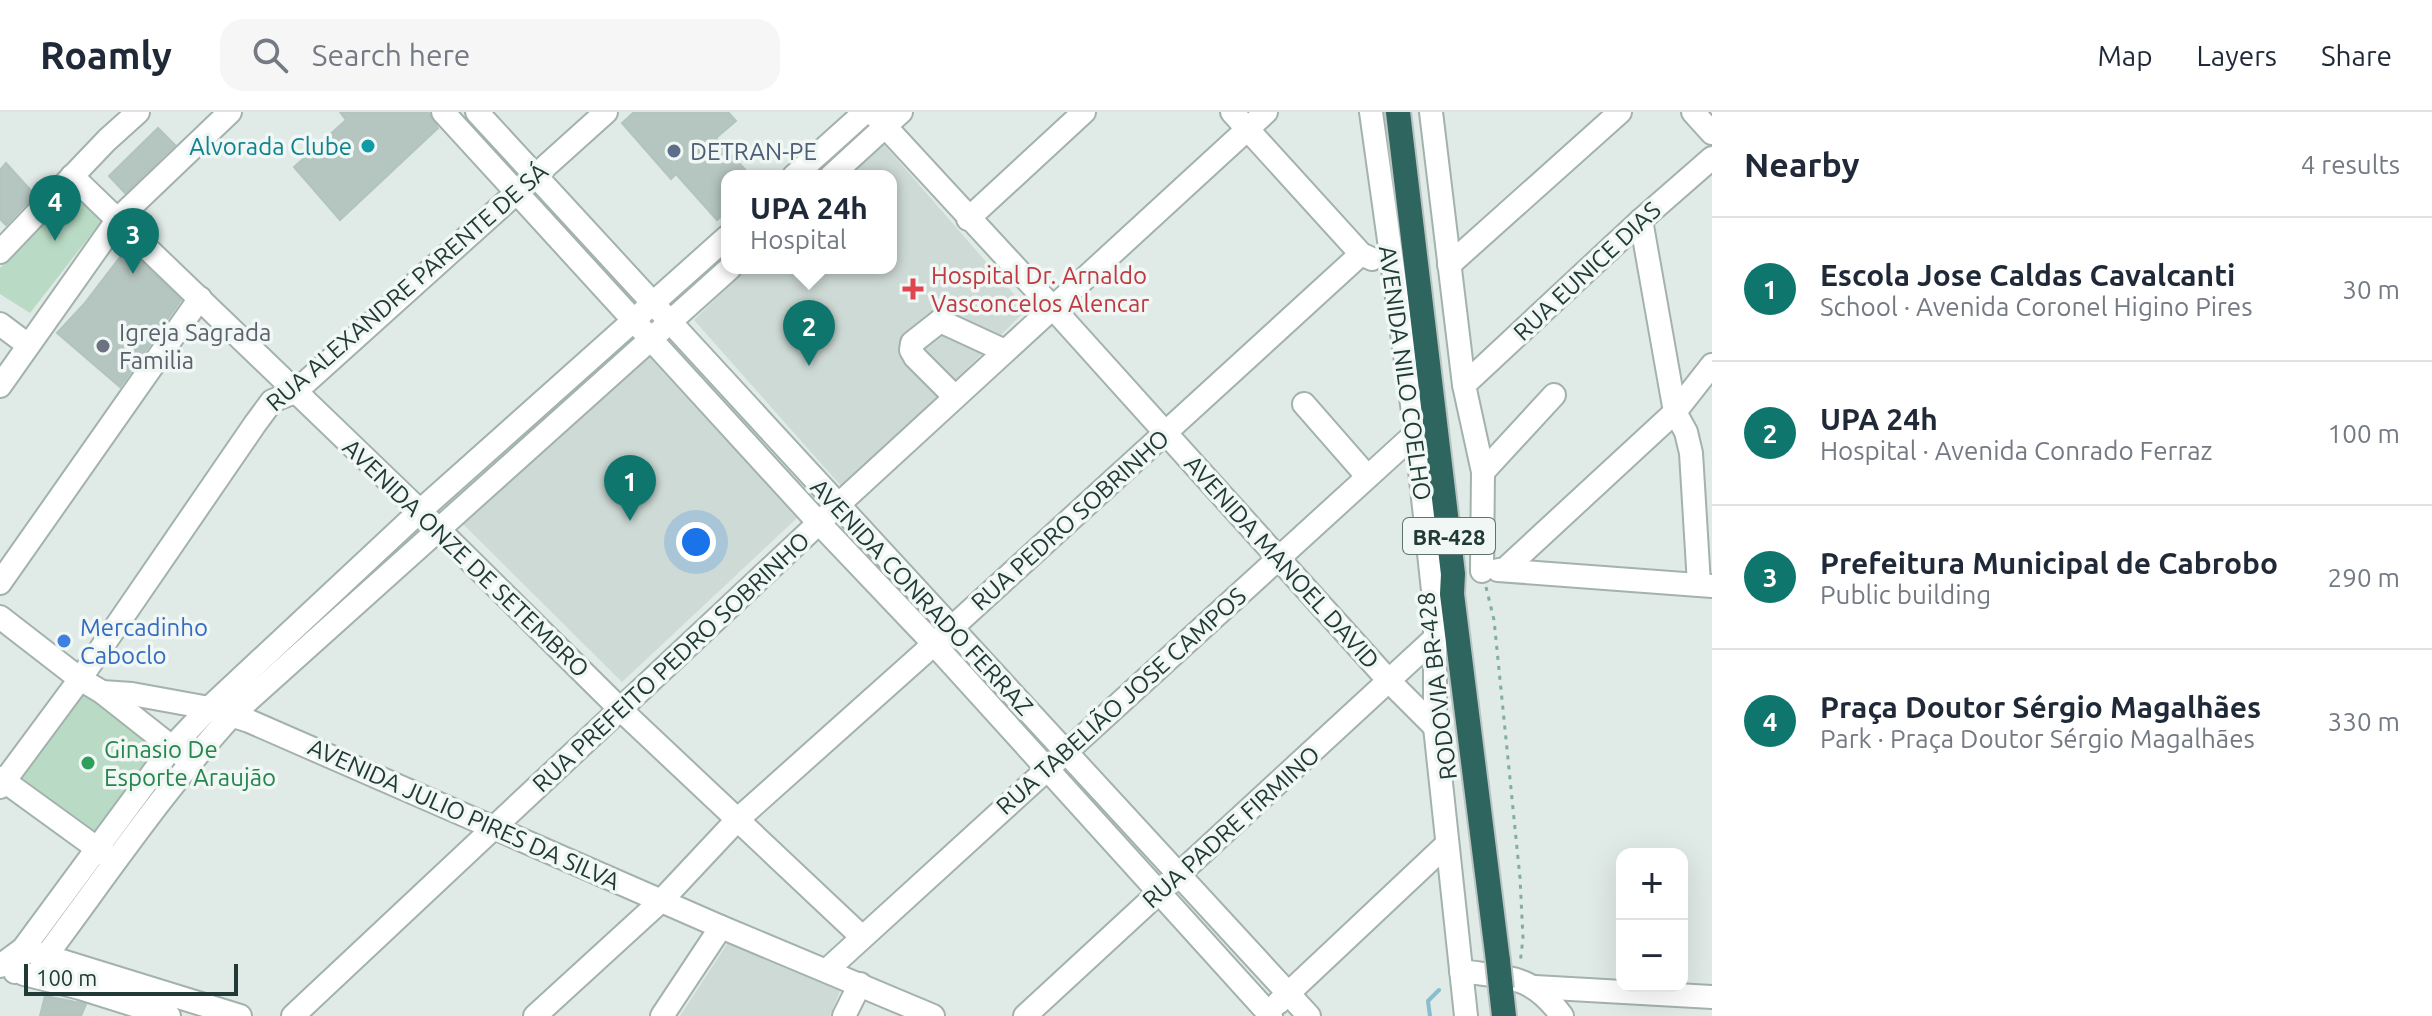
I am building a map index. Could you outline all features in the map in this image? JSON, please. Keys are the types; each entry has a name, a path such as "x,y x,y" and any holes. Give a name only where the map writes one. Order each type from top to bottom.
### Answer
{"highway":[{"name":"RODOVIA BR-428","path":"1398,112 1453,574 1452,594 1498,961 1518,985 1504,1016"}],"street":[{"path":"0,252 138,112"},
{"path":"0,386 118,219 230,112"},
{"name":"AVENIDA CONRADO FERRAZ","path":"443,112 819,523 934,644 1268,1015"},
{"name":"AVENIDA CONRADO FERRAZ","path":"477,112 1309,1016"},
{"name":"RUA ALEXANDRE PARENTE DE SÁ","path":"1,782 80,679 272,401 295,392 606,112"},
{"path":"801,170 865,112"},
{"path":"968,219 1084,112"},
{"path":"1232,112 1361,254 1391,268"},
{"name":"RUA PREFEITO PEDRO SOBRINHO","path":"293,1016 838,505 1266,112"},
{"name":"AVENIDA NILO COELHO","path":"1371,112 1416,433 1436,637 1435,727 1466,1016"},
{"path":"1431,112 1464,385 1483,472 1482,571"},
{"path":"1449,265 1620,112"},
{"path":"1693,112 1712,133"},
{"path":"837,170 887,117"},
{"name":"AVENIDA MANOEL DAVID","path":"887,117 968,219 1053,308 1390,682 1435,727"},
{"name":"RUA EUNICE DIAS","path":"1464,385 1712,158"},
{"name":"AVENIDA ONZE DE SETEMBRO","path":"72,176 420,511 620,709 862,937"},
{"path":"1453,574 1505,569 1706,585 1691,453 1686,432 1675,412 1641,220"},
{"path":"576,256 593,238"},
{"path":"13,970 46,956 190,762 232,715 438,529 634,321 721,243"},
{"name":"RUA PEDRO SOBRINHO","path":"535,1016 662,900 737,820 1361,254"},
{"path":"13,970 23,949 172,747 209,708 420,511 651,339 723,274"},
{"path":"0,583 200,298"},
{"path":"955,397 915,357 911,350 912,343 940,321 1005,351"},
{"path":"0,324 28,345"},
{"path":"1505,569 1675,412 1712,365"},
{"path":"1483,472 1554,395"},
{"path":"1304,404 1367,476"},
{"path":"735,429 752,412"},
{"name":"RUA TABELIÃO JOSE CAMPOS","path":"827,970 1416,433"},
{"path":"877,584 895,566"},
{"path":"317,607 334,623"},
{"name":"AVENIDA JULIO PIRES DA SILVA","path":"0,617 80,679 102,692 132,694 232,715 933,1016"},
{"name":"RUA PADRE FIRMINO","path":"1025,1016 1436,637"},
{"path":"986,701 1002,683"},
{"path":"102,692 190,762"},
{"path":"1,782 116,862"},
{"path":"134,798 154,810"},
{"path":"1101,829 1120,811"},
{"path":"1268,1015 1446,845"},
{"path":"662,1016 721,927"},
{"path":"23,949 240,1016"},
{"path":"13,970 169,1016"},
{"path":"1461,971 1518,985 1712,997"},
{"path":"844,1016 860,984"},
{"path":"1518,985 1562,1016"}],"path":[{"path":"1482,571 1494,620 1520,878 1523,938 1518,985"}],"shaded area":[{"path":"882,142 1027,309 923,412 841,486 694,320 742,274 897,274 897,170 852,170"},
{"path":"649,357 797,518 622,682 463,524"},
{"path":"729,941 840,991 830,1016 680,1016"}],"green space":[{"path":"74,189 107,214 30,313 0,294 0,268"},
{"name":"Ginasio De Esporte Araujão","path":"81,685 163,749 97,838 13,777"}],"building":[{"name":"Alvorada Clube","path":"340,112 428,112 438,128 340,220 294,167 346,120"},
{"name":"DETRAN-PE","path":"634,112 728,112 736,121 716,138 745,170 721,170 721,216 717,220 676,174 671,179 622,123"},
{"path":"158,128 175,145 125,193 109,176"},
{"path":"6,163 35,195 6,225 0,219 0,170"},
{"path":"127,248 181,300 120,387 57,333 84,304"},
{"path":"45,996 86,1004 81,1016 40,1016"}],"waterway":[{"path":"1430,1016 1428,1001 1439,990"}],"place":[{"name":"Alvorada Clube","path":"368,146"},
{"name":"DETRAN-PE","path":"674,151"},
{"name":"Praça Doutor Sérgio Magalhães","path":"55,241"},
{"name":"Prefeitura Municipal de Cabrobo","path":"133,274"},
{"name":"Hospital Dr. Arnaldo Vasconcelos Alencar","path":"913,289"},
{"name":"Igreja Sagrada Familia","path":"103,346"},
{"name":"UPA 24h","path":"809,366"},
{"name":"Escola Jose Caldas Cavalcanti","path":"630,521"},
{"name":"Mercadinho Caboclo","path":"64,641"},
{"name":"Ginasio De Esporte Araujão","path":"88,763"}]}
